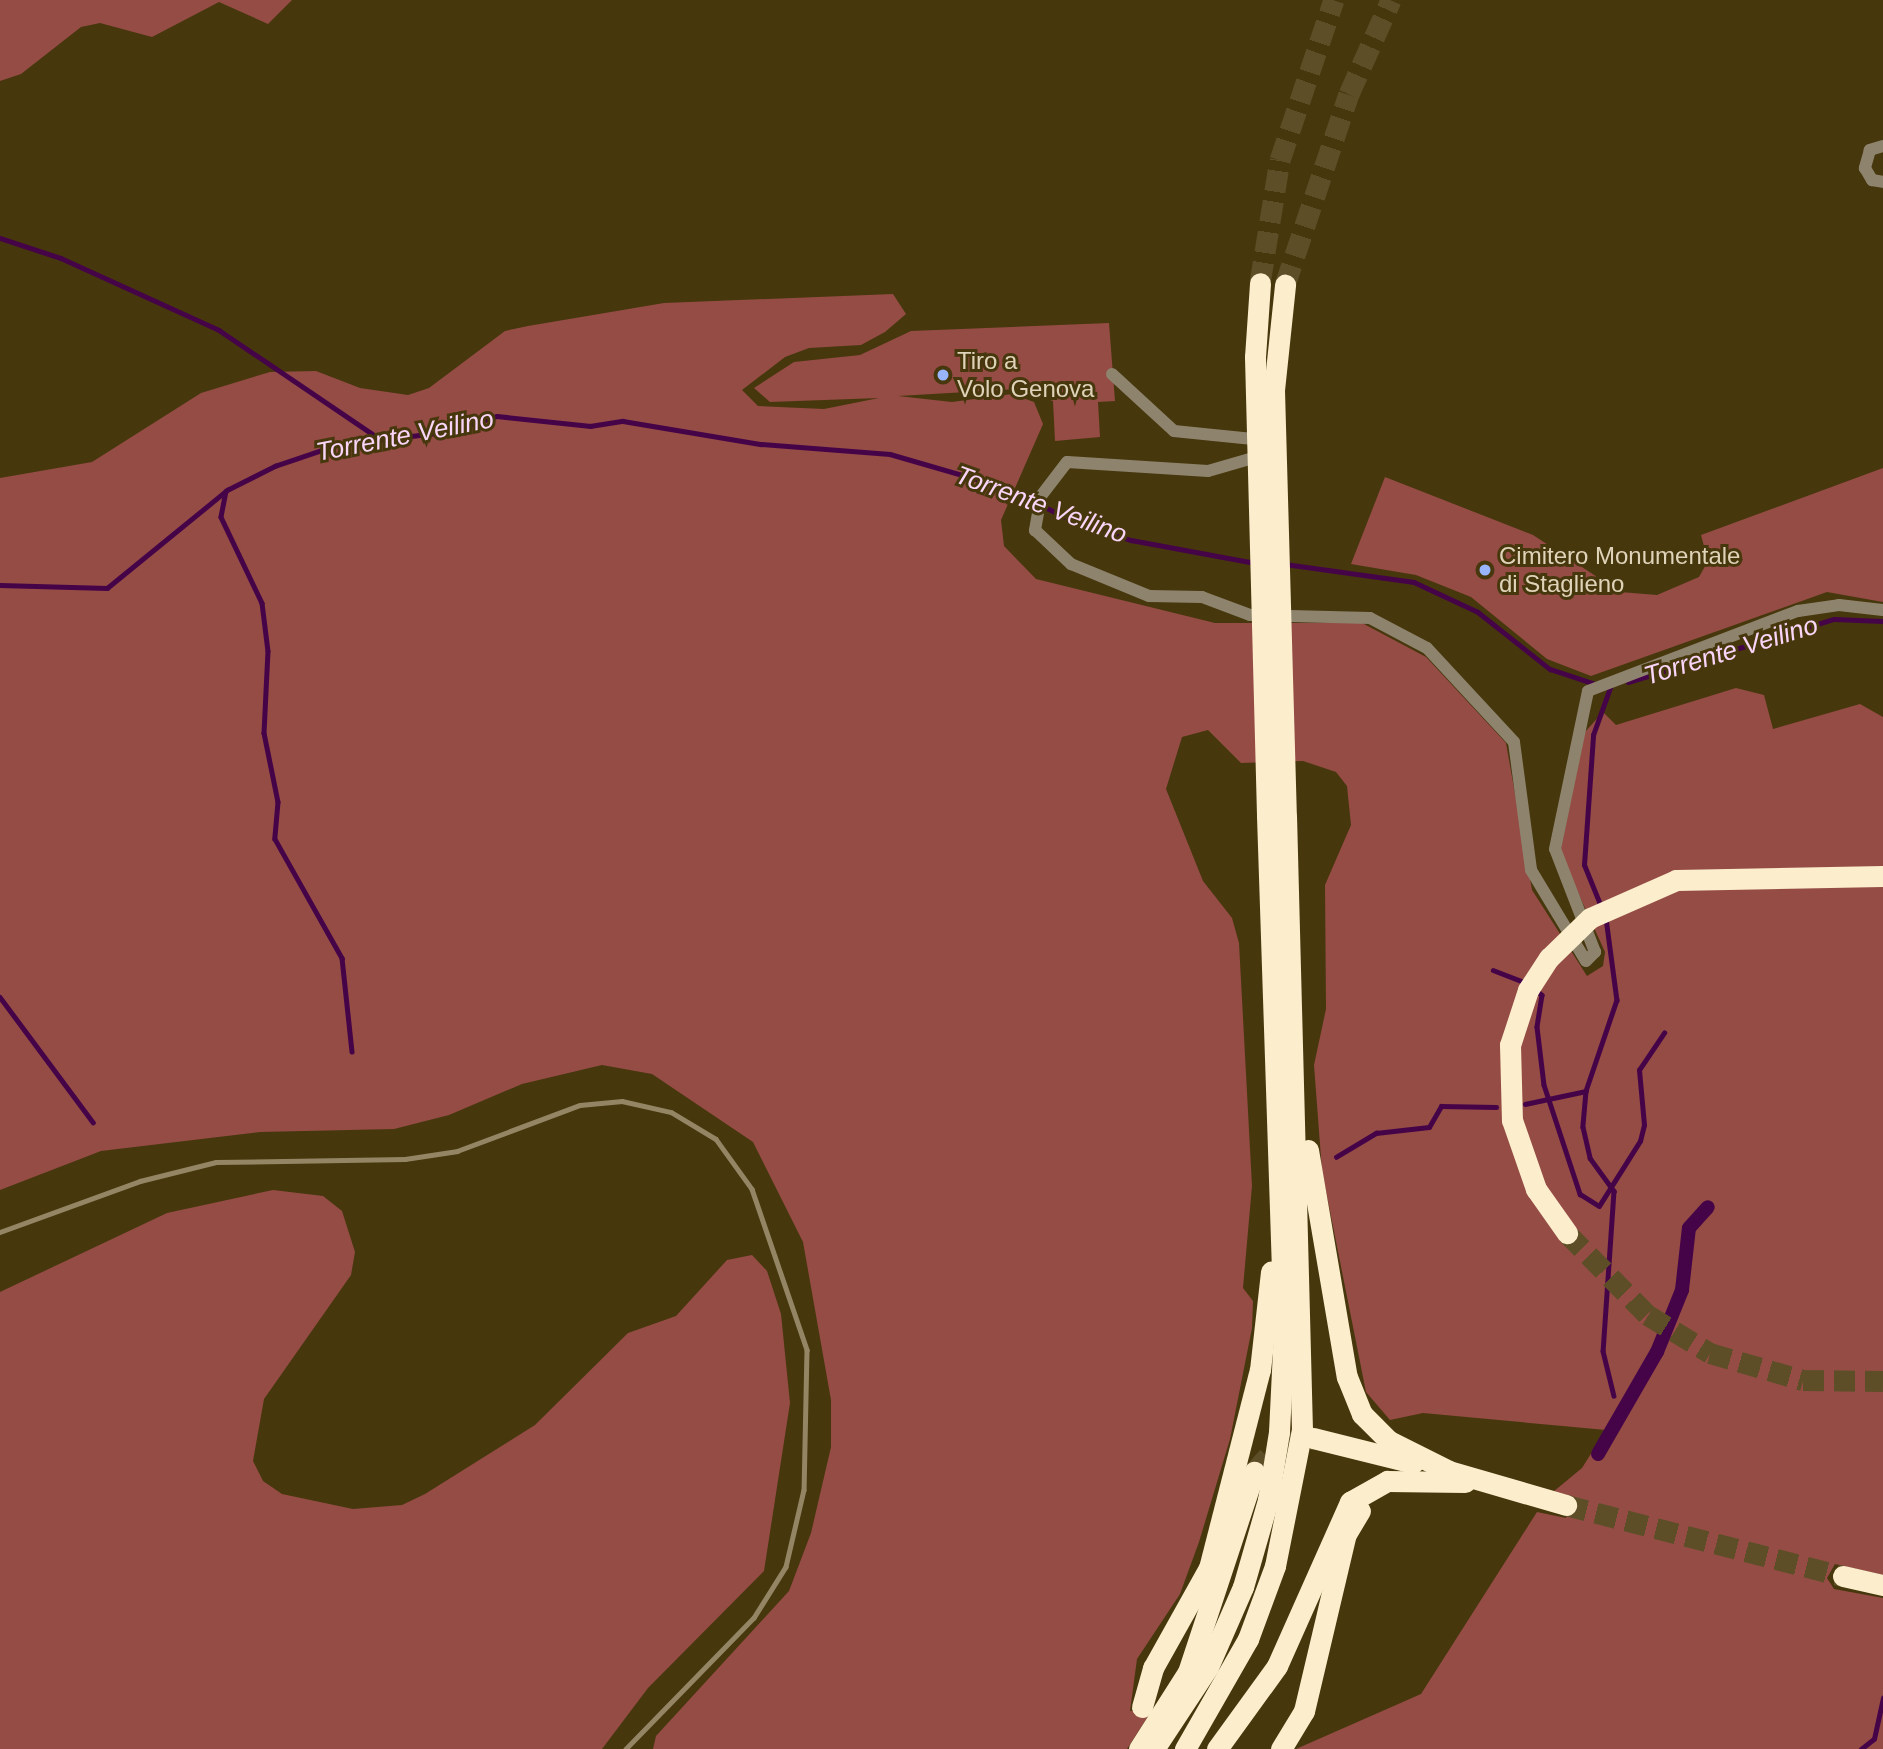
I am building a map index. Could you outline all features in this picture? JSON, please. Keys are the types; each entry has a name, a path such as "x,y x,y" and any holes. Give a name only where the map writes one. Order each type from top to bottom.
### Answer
{"highway":[{"path":"1154,1749 1221,1641 1268,1500 1283,1364 1277,816 1265,357 1260,282"},
{"path":"1265,357 1285,285"},
{"path":"1185,1749 1248,1639 1290,1504 1302,1430 1297,1095 1277,816"},
{"path":"1567,1233 1536,1189 1512,1120 1510,1045 1528,990 1549,958 1590,918 1676,880 1883,876"},
{"path":"1297,1095 1355,1402 1389,1441 1449,1471 1479,1482 1566,1505"},
{"path":"1142,1707 1148,1678 1209,1568 1244,1440 1260,1370 1279,1189"},
{"path":"1313,1438 1449,1471"},
{"path":"1139,1749 1188,1672 1254,1472"},
{"path":"1282,1749 1304,1711 1350,1525 1378,1496 1424,1481"},
{"path":"1217,1749 1277,1666 1343,1510 1376,1484 1479,1482"},
{"path":"1843,1576 1883,1585"}],"street":[{"path":"1883,146 1870,150 1865,167 1871,180 1883,182"},
{"path":"1112,374 1174,430 1238,441 1281,439 1285,449 1209,471 1076,460 1050,478 1035,510 1035,530 1053,553 1149,596 1202,597 1251,615 1370,618 1427,648 1514,742 1531,870 1589,962 1595,952 1555,849 1588,691 1798,611 1839,605 1883,610"}],"shaded area":[{"path":"0,0 292,0 268,24 219,2 152,37 100,23 81,27 21,74 0,81"},
{"path":"893,294 906,314 885,332 861,345 809,348 785,357 742,390 758,406 824,409 879,398 770,402 754,388 794,362 860,355 911,331 1109,323 1115,401 1098,402 1100,437 1055,441 1053,401 1018,389 898,396 952,402 1012,394 1034,402 1043,424 1001,520 1004,546 1036,579 1215,623 1362,623 1426,657 1506,743 1532,890 1587,976 1603,966 1605,952 1560,853 1585,732 1603,712 1616,725 1736,688 1764,695 1773,729 1860,704 1883,717 1883,1575 1835,1564 1827,1578 1834,1589 1883,1598 1883,1749 1296,1749 1421,1694 1537,1512 1566,1518 1572,1496 1553,1492 1582,1468 1606,1430 1423,1413 1390,1420 1366,1392 1322,1171 1314,1065 1326,1009 1325,885 1351,825 1347,786 1336,772 1303,761 1241,763 1208,730 1182,737 1166,789 1203,881 1232,918 1239,943 1252,1186 1243,1288 1253,1301 1252,1328 1230,1439 1199,1542 1180,1594 1137,1659 1130,1711 1152,1710 1127,1749 653,1749 656,1736 789,1591 811,1533 831,1447 831,1400 803,1242 753,1142 652,1074 602,1065 522,1084 449,1115 394,1129 260,1132 101,1151 0,1190 0,478 92,462 201,393 270,372 316,371 360,388 408,395 429,388 505,331 528,326 664,303"},
{"name":"Cimitero Monumentale di Staglieno","path":"1883,468 1883,602 1827,592 1591,676 1547,659 1471,597 1416,575 1351,564 1385,477 1533,535 1620,592 1657,595 1699,577 1708,561 1701,535"},
{"path":"273,1190 323,1196 342,1211 355,1252 351,1275 264,1399 253,1461 263,1481 282,1494 353,1509 402,1505 425,1494 535,1425 628,1333 676,1316 727,1260 752,1255 767,1271 781,1314 790,1403 764,1571 648,1688 602,1749 0,1749 0,1292 167,1213"}],"waterway":[{"path":"0,238 61,258 219,330 377,437"},
{"name":"Torrente Veilino","path":"0,585 107,588 227,490 275,466 337,445 452,431 497,416 590,426 623,421 761,444 890,454 1007,488 1077,523 1131,540 1255,563"},
{"path":"226,491 221,517 262,603 268,651 264,733 278,802 275,839 342,958 352,1051"},
{"name":"Torrente Veilino","path":"1285,564 1414,582 1478,612 1550,669 1595,684"},
{"name":"Torrente Veilino","path":"1628,682 1834,619 1883,621"},
{"path":"1601,907 1584,865 1593,735 1611,685"},
{"path":"1606,918 1617,1000 1586,1091 1583,1127 1590,1158 1614,1191 1603,1351 1614,1396"},
{"path":"1493,970 1525,982"},
{"path":"1535,989 1542,995 1537,1027 1544,1085 1580,1194 1599,1206 1640,1141 1644,1125 1639,1070 1664,1033"},
{"path":"0,997 93,1122"},
{"path":"1525,1104 1586,1091"},
{"path":"1336,1157 1376,1133 1429,1127 1441,1106 1496,1107"},
{"path":"1598,1454 1657,1352 1682,1290 1689,1228 1708,1207"},
{"path":"1861,1749 1874,1739 1883,1698"}],"tunnel":[{"path":"1260,283 1280,160 1334,0"},
{"path":"1285,285 1349,94 1391,0"},
{"path":"1567,1233 1648,1315 1710,1353 1803,1380 1883,1381"},
{"path":"1254,1472 1278,1445 1313,1438"},
{"path":"1566,1505 1843,1576"}],"railway":[{"path":"0,1232 140,1181 216,1162 405,1159 457,1151 580,1105 622,1101 671,1112 716,1139 752,1189 807,1350 804,1490 786,1567 754,1618 626,1749"}],"place":[{"name":"Tiro a Volo Genova","path":"943,375"},
{"name":"Cimitero Monumentale di Staglieno","path":"1485,570"}]}
